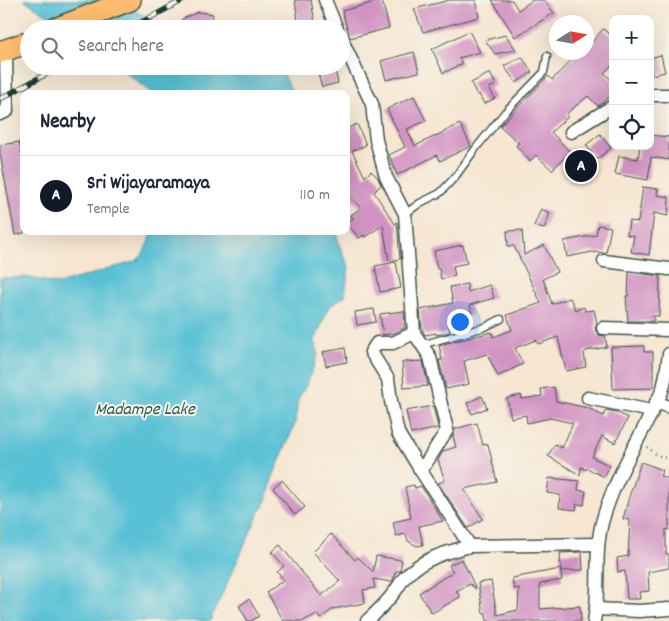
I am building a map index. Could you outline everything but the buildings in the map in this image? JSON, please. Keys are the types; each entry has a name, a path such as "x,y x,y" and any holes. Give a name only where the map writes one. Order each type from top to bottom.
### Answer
{"highway":[{"path":"77,20 130,0"},
{"path":"3,51 20,45"}],"street":[{"path":"325,0 333,20"},
{"path":"0,114 7,111 3,51"},
{"path":"350,57 372,104 376,140 386,177 405,214 414,333 430,357 447,430 421,471"},
{"path":"654,96 669,95"},
{"path":"571,132 609,108"},
{"path":"604,262 669,269"},
{"path":"603,328 669,330"},
{"path":"414,333 393,343 377,343 371,352 388,379 398,433 470,546"},
{"path":"669,354 662,390 613,490 603,519 597,544 595,615 669,609"},
{"path":"588,398 669,407"},
{"path":"367,621 387,601 403,578 427,560 470,546 597,544"}],"lane":[{"path":"405,214 420,203 440,193 455,177 505,112 544,72 547,56"},
{"path":"421,345 501,319"}],"path":[{"path":"637,440 658,455 669,459"}],"water":[{"path":"24,0 115,0 152,20 56,20"},
{"path":"129,75 284,75 291,90 147,90"},
{"name":"Madampe Lake","path":"151,235 337,235 340,247 349,266 345,296 329,307 315,340 318,354 307,384 298,399 295,424 272,479 267,501 259,513 210,621 0,621 0,278 26,277 58,284 136,261 143,254"}],"railway":[{"path":"146,20 183,0"},
{"path":"0,99 44,75"}],"place":[{"name":"Sri Wijayaramaya","path":"581,166"}]}
